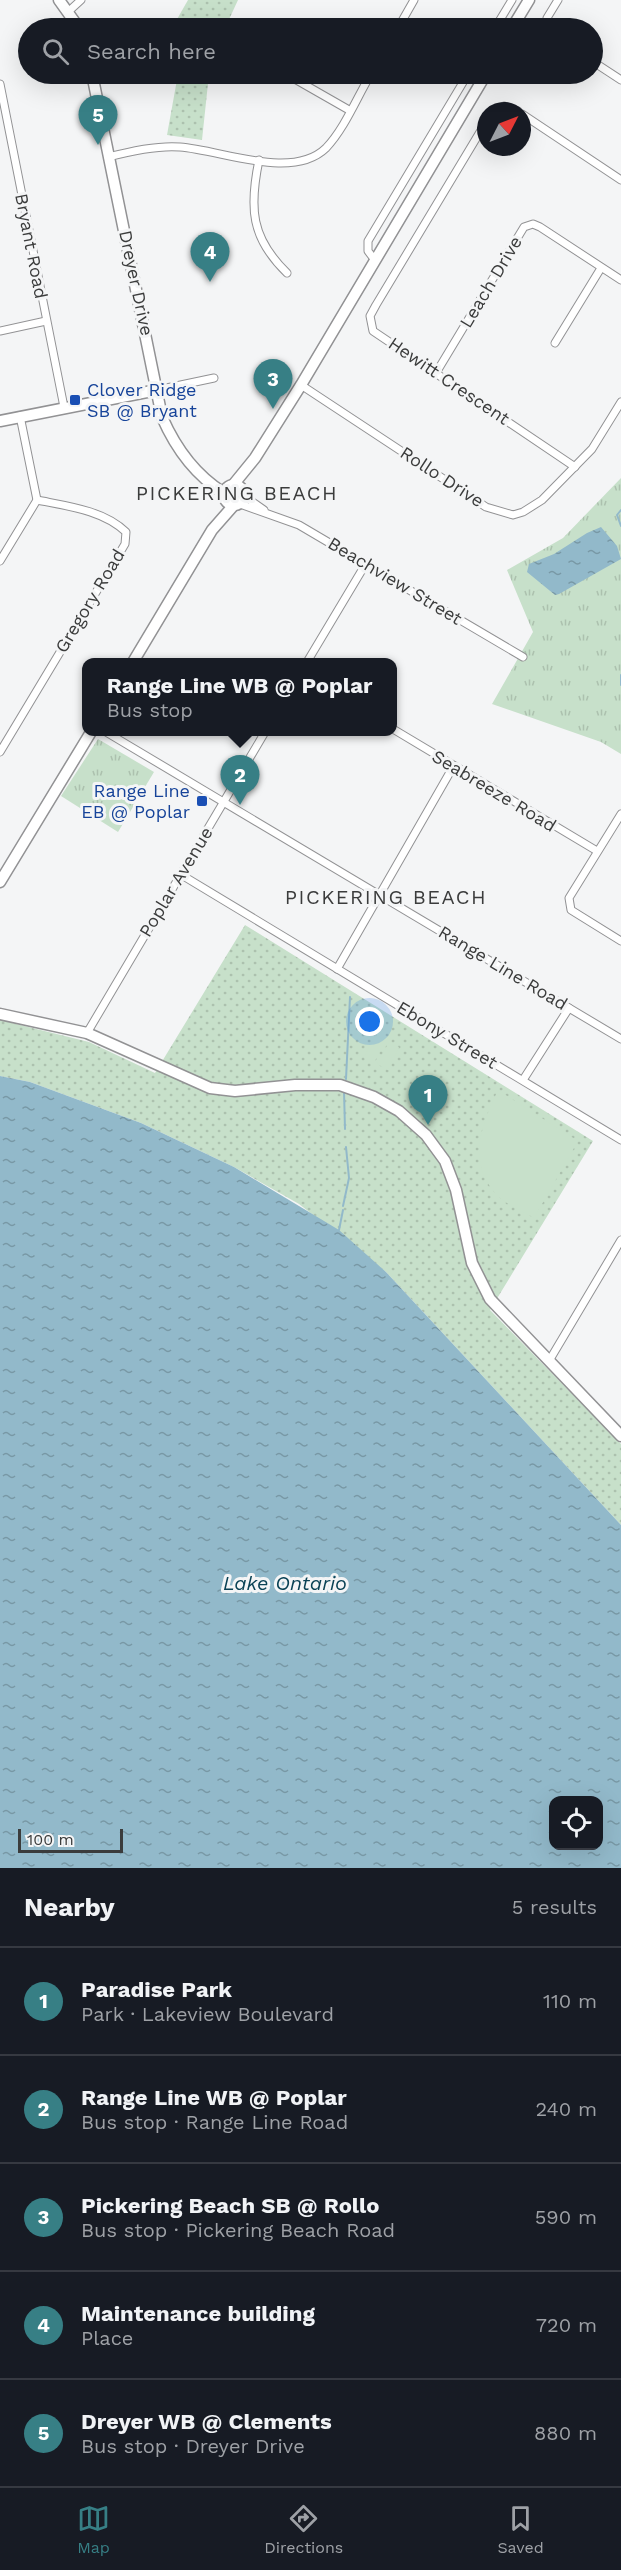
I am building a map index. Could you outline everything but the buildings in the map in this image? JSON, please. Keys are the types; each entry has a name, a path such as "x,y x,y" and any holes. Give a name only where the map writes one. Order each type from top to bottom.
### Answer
{"street":[{"path":"59,0 73,18"},
{"path":"69,12 81,0"},
{"path":"404,18 414,0"},
{"path":"501,18 512,0"},
{"path":"518,18 529,0"},
{"path":"547,18 558,0"},
{"path":"603,68 621,80"},
{"name":"Bryant Road","path":"0,84 64,407"},
{"name":"Dreyer Drive","path":"94,84 162,417 172,440 184,457 207,478 234,495"},
{"path":"304,84 349,110"},
{"path":"108,157 151,148 180,147 297,164 312,158 326,147 365,84"},
{"path":"374,259 368,251 368,241 462,84"},
{"path":"136,658 480,84"},
{"path":"531,120 621,180"},
{"name":"Hewitt Crescent","path":"477,137 370,316 373,331 575,467"},
{"path":"259,160 252,205 258,231 265,247 287,273"},
{"name":"Leach Drive","path":"436,373 524,227 533,224 621,280"},
{"path":"555,343 601,268"},
{"path":"0,331 46,321"},
{"path":"0,421 214,378"},
{"name":"Rollo Drive","path":"300,385 486,507 513,515 532,507 575,467 592,449 621,402"},
{"path":"0,561 37,500 20,416"},
{"name":"Beachview Street","path":"234,495 299,525 523,657"},
{"name":"Gregory Road","path":"0,752 124,544 126,532 116,523 93,513 37,500"},
{"path":"310,658 365,565"},
{"name":"Seabreeze Road","path":"397,732 597,851"},
{"path":"0,882 89,736"},
{"name":"Range Line Road","path":"113,736 621,1039"},
{"name":"Poplar Avenue","path":"87,1033 263,736"},
{"path":"338,969 453,767"},
{"path":"621,814 569,898 571,910 621,942"},
{"name":"Ebony Street","path":"180,874 621,1140"},
{"path":"523,1080 569,1008"},
{"path":"0,1014 87,1033 210,1088 235,1091 313,1084 340,1085 374,1096 399,1111 426,1135 445,1161 456,1190 469,1252 484,1289 500,1311 621,1436"},
{"path":"549,1361 621,1240"}],"green space":[{"path":"188,0 238,0 230,18 178,18"},
{"path":"176,84 208,84 202,140 167,135"},
{"path":"621,478 621,754 601,742 492,704 533,632 507,570 563,538"},
{"path":"98,739 154,772 118,832 61,796"},
{"path":"245,925 593,1141 490,1310 621,1444 621,1525 386,1272 299,1204 234,1167 141,1123 30,1082 0,1076 0,1020 89,1042 155,1073"},
{"path":"375,1035 385,1041 374,1063 364,1058"},
{"path":"389,1042 399,1047 388,1070 377,1064"},
{"path":"498,1090 578,1141 534,1218 499,1197 486,1181 481,1168 480,1142 487,1116"}],"water":[{"path":"601,527 617,546 621,559 555,595 527,572 529,564 554,554"},
{"name":"Lake Ontario","path":"0,1076 30,1082 141,1123 234,1167 339,1230 386,1272 621,1525 621,1868 0,1868"}],"waterway":[{"path":"621,510 617,515 621,526"},
{"path":"621,675 621,685"},
{"path":"346,1079 350,997"},
{"path":"344,1091 345,1129"},
{"path":"343,1206 349,1178 346,1147"},
{"path":"339,1230 343,1210"}],"place":[{"name":"Dreyer WB @ Clements","path":"98,145"},
{"name":"Maintenance building","path":"210,282"},
{"name":"Clover Ridge SB @ Bryant","path":"75,400"},
{"name":"Pickering Beach SB @ Rollo","path":"273,409"},
{"name":"Range Line EB @ Poplar","path":"202,801"},
{"name":"Range Line WB @ Poplar","path":"240,805"},
{"name":"Paradise Park","path":"428,1125"}],"district":[{"name":"PICKERING BEACH","path":"237,493"},
{"name":"PICKERING BEACH","path":"386,897"}]}
